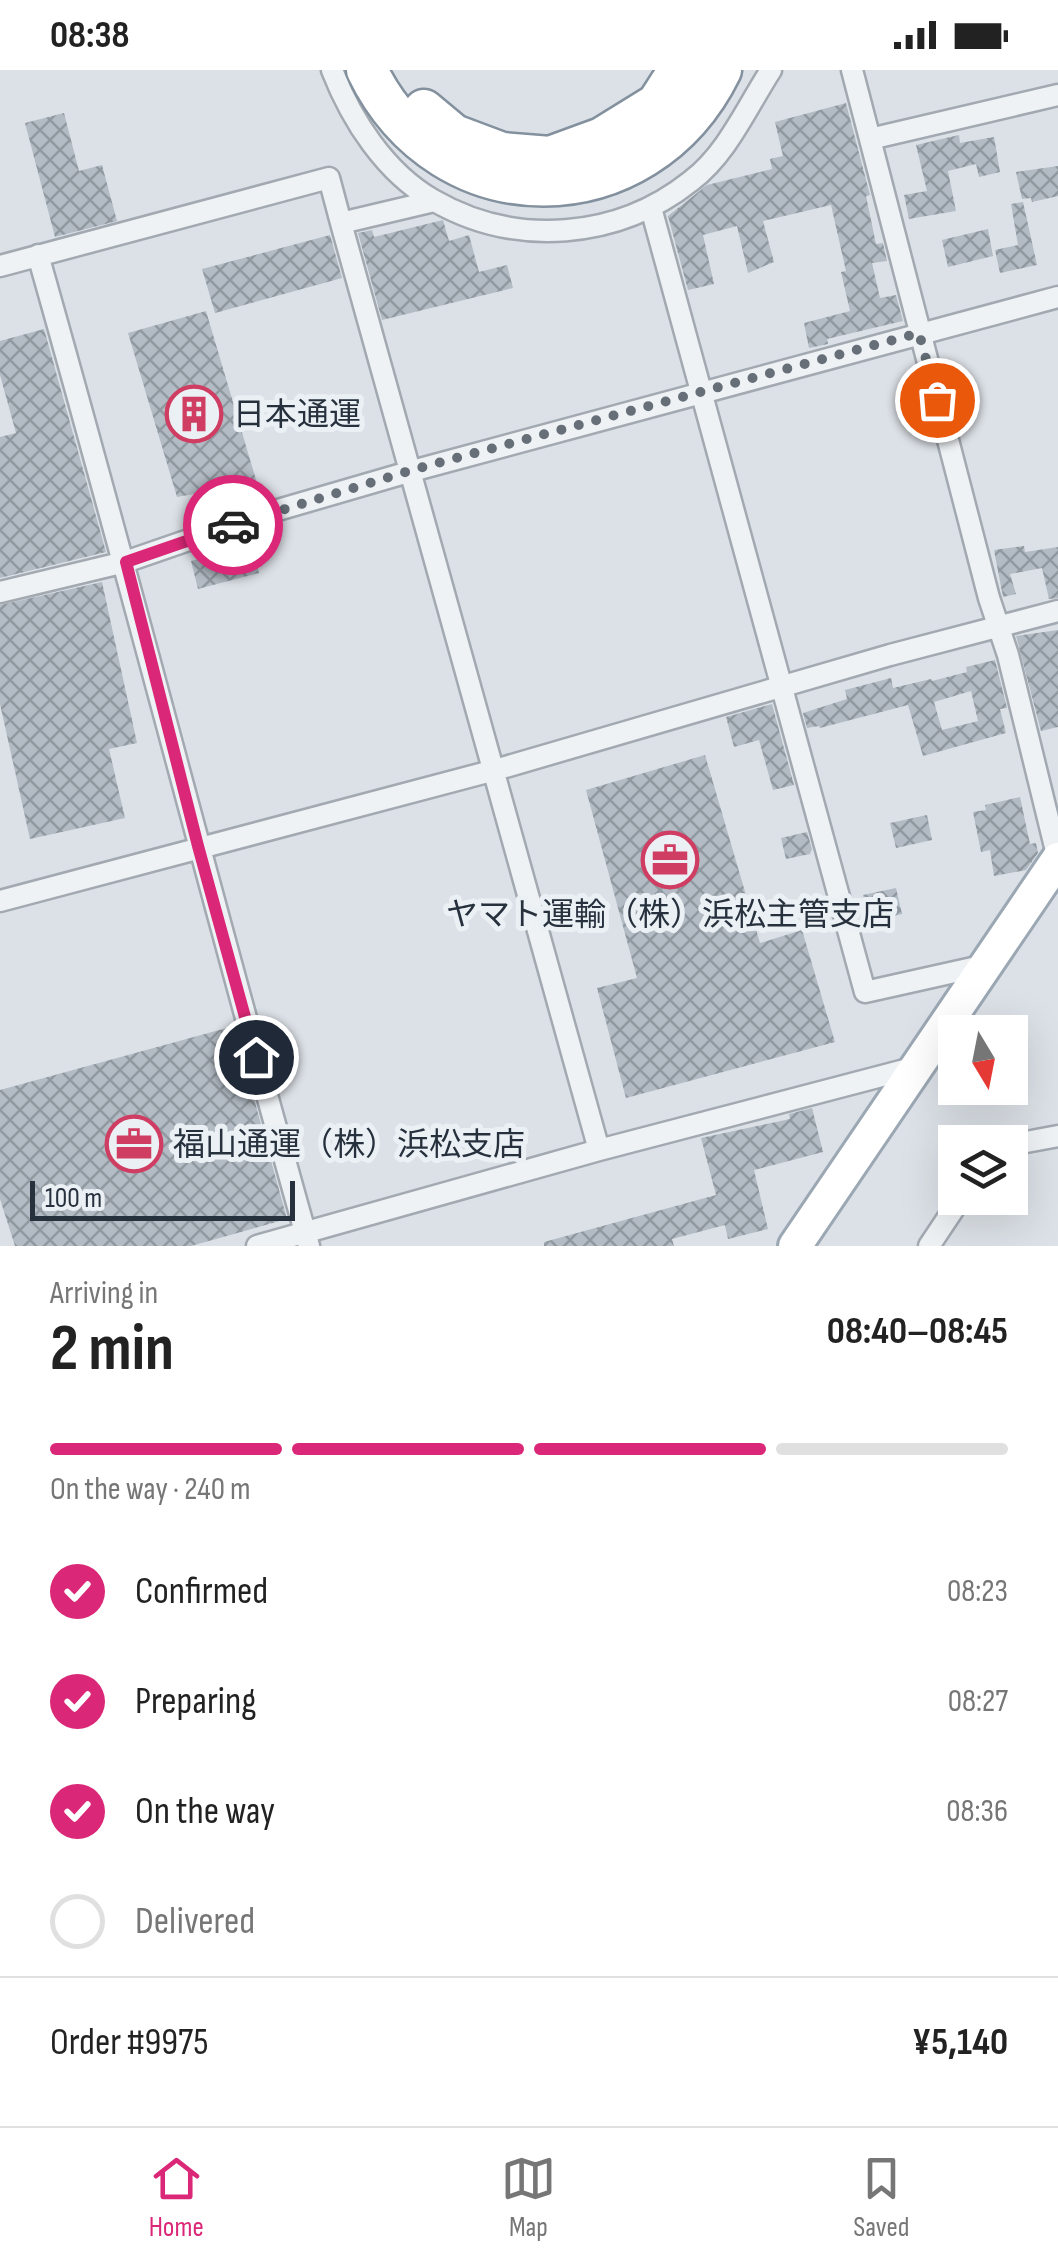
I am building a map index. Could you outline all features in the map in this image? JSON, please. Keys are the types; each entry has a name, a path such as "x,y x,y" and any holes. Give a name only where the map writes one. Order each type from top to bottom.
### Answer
{"highway":[{"path":"367,70 397,118 426,148 456,166 502,182 550,186 596,180 645,156 684,125 722,70"},
{"path":"398,70 410,98 454,135 502,153 550,157 602,138 657,104 679,70"}],"main road":[{"path":"796,1246 1058,859"}],"street":[{"path":"332,70 377,150 434,201 503,225 549,230 603,226 630,219 693,180 736,130 770,70"},
{"path":"852,70 1058,859"},
{"path":"870,139 1058,95"},
{"path":"0,266 329,178 599,1150"},
{"path":"341,224 434,201"},
{"path":"651,208 865,992 986,964"},
{"path":"38,256 126,562 198,846 307,1239"},
{"path":"0,592 126,562 264,514 412,470 1058,297"},
{"path":"0,901 496,770 1058,611"},
{"path":"257,1246 307,1239 599,1150 918,1066"},
{"path":"1028,1142 1058,1136"},
{"path":"928,1246 950,1215"}],"building":[{"path":"846,103 870,195 866,196 876,244 883,243 887,261 872,263 880,298 896,295 903,321 827,339 828,344 809,348 804,323 850,311 841,272 846,271 831,205 763,221 774,262 748,273 737,226 703,235 714,284 688,290 668,216 707,185 772,169 770,159 783,156 775,122"},
{"path":"64,113 79,171 102,165 117,221 55,237 25,123"},
{"path":"959,135 960,143 994,137 1000,172 979,177 976,164 948,171 956,211 909,219 904,195 927,191 916,145"},
{"path":"1058,166 1058,196 1032,202 1031,198 1022,199 1016,172"},
{"path":"1023,202 1037,265 1000,273 995,250 1018,245 1011,204"},
{"path":"443,220 449,241 469,235 479,272 507,265 513,288 382,320 358,233 372,230 374,237"},
{"path":"988,229 993,256 948,267 942,240"},
{"path":"330,235 342,278 215,313 202,269"},
{"name":"日本通運","path":"206,311 262,500 202,521 194,494 177,497 128,333"},
{"path":"44,329 106,552 0,578 0,437 16,433 0,375 0,341"},
{"path":"251,544 259,573 198,589 191,561"},
{"path":"1024,546 1025,552 1058,547 1058,598 1049,599 1042,568 1010,574 1016,594 1003,597 994,550"},
{"path":"102,582 137,743 109,749 125,818 30,839 0,704 0,605"},
{"path":"1058,630 1058,727 1041,731 1016,636"},
{"path":"995,660 1007,708 1000,709 1006,733 923,756 908,705 807,728 803,713 847,699 845,690 891,678 893,688 932,681 967,672 966,667","holes":["971,691 978,721 942,730 934,702"]},
{"path":"772,704 794,785 773,790 759,740 734,747 726,717"},
{"name":"ヤマト運輸（株）浜松主管支店","path":"705,755 760,943 802,930 835,1042 626,1098 597,988 637,978 586,790"},
{"path":"1020,797 1030,844 1036,843 1038,853 1026,870 994,876 990,850 981,852 973,812 986,810 985,805"},
{"path":"927,815 932,840 896,848 890,823"},
{"path":"807,832 810,854 786,859 781,838"},
{"path":"896,888 902,914 869,921 863,895"},
{"name":"福山通運（株）浜松支店","path":"234,1026 287,1219 191,1246 15,1246 0,1199 0,1090"},
{"path":"812,1108 823,1152 754,1170 768,1229 728,1239 725,1225 672,1239 674,1246 544,1246 544,1242 716,1195 701,1138 790,1119 789,1114"}],"way so far":[{"path":"233,525 412,470 919,333 937,400"}],"place":[{"name":"日本通運","path":"194,414"},
{"name":"ヤマト運輸（株）浜松主管支店","path":"670,860"},
{"name":"福山通運（株）浜松支店","path":"134,1144"}],"route":[{"path":"233,525 126,562 256,1057"}]}
